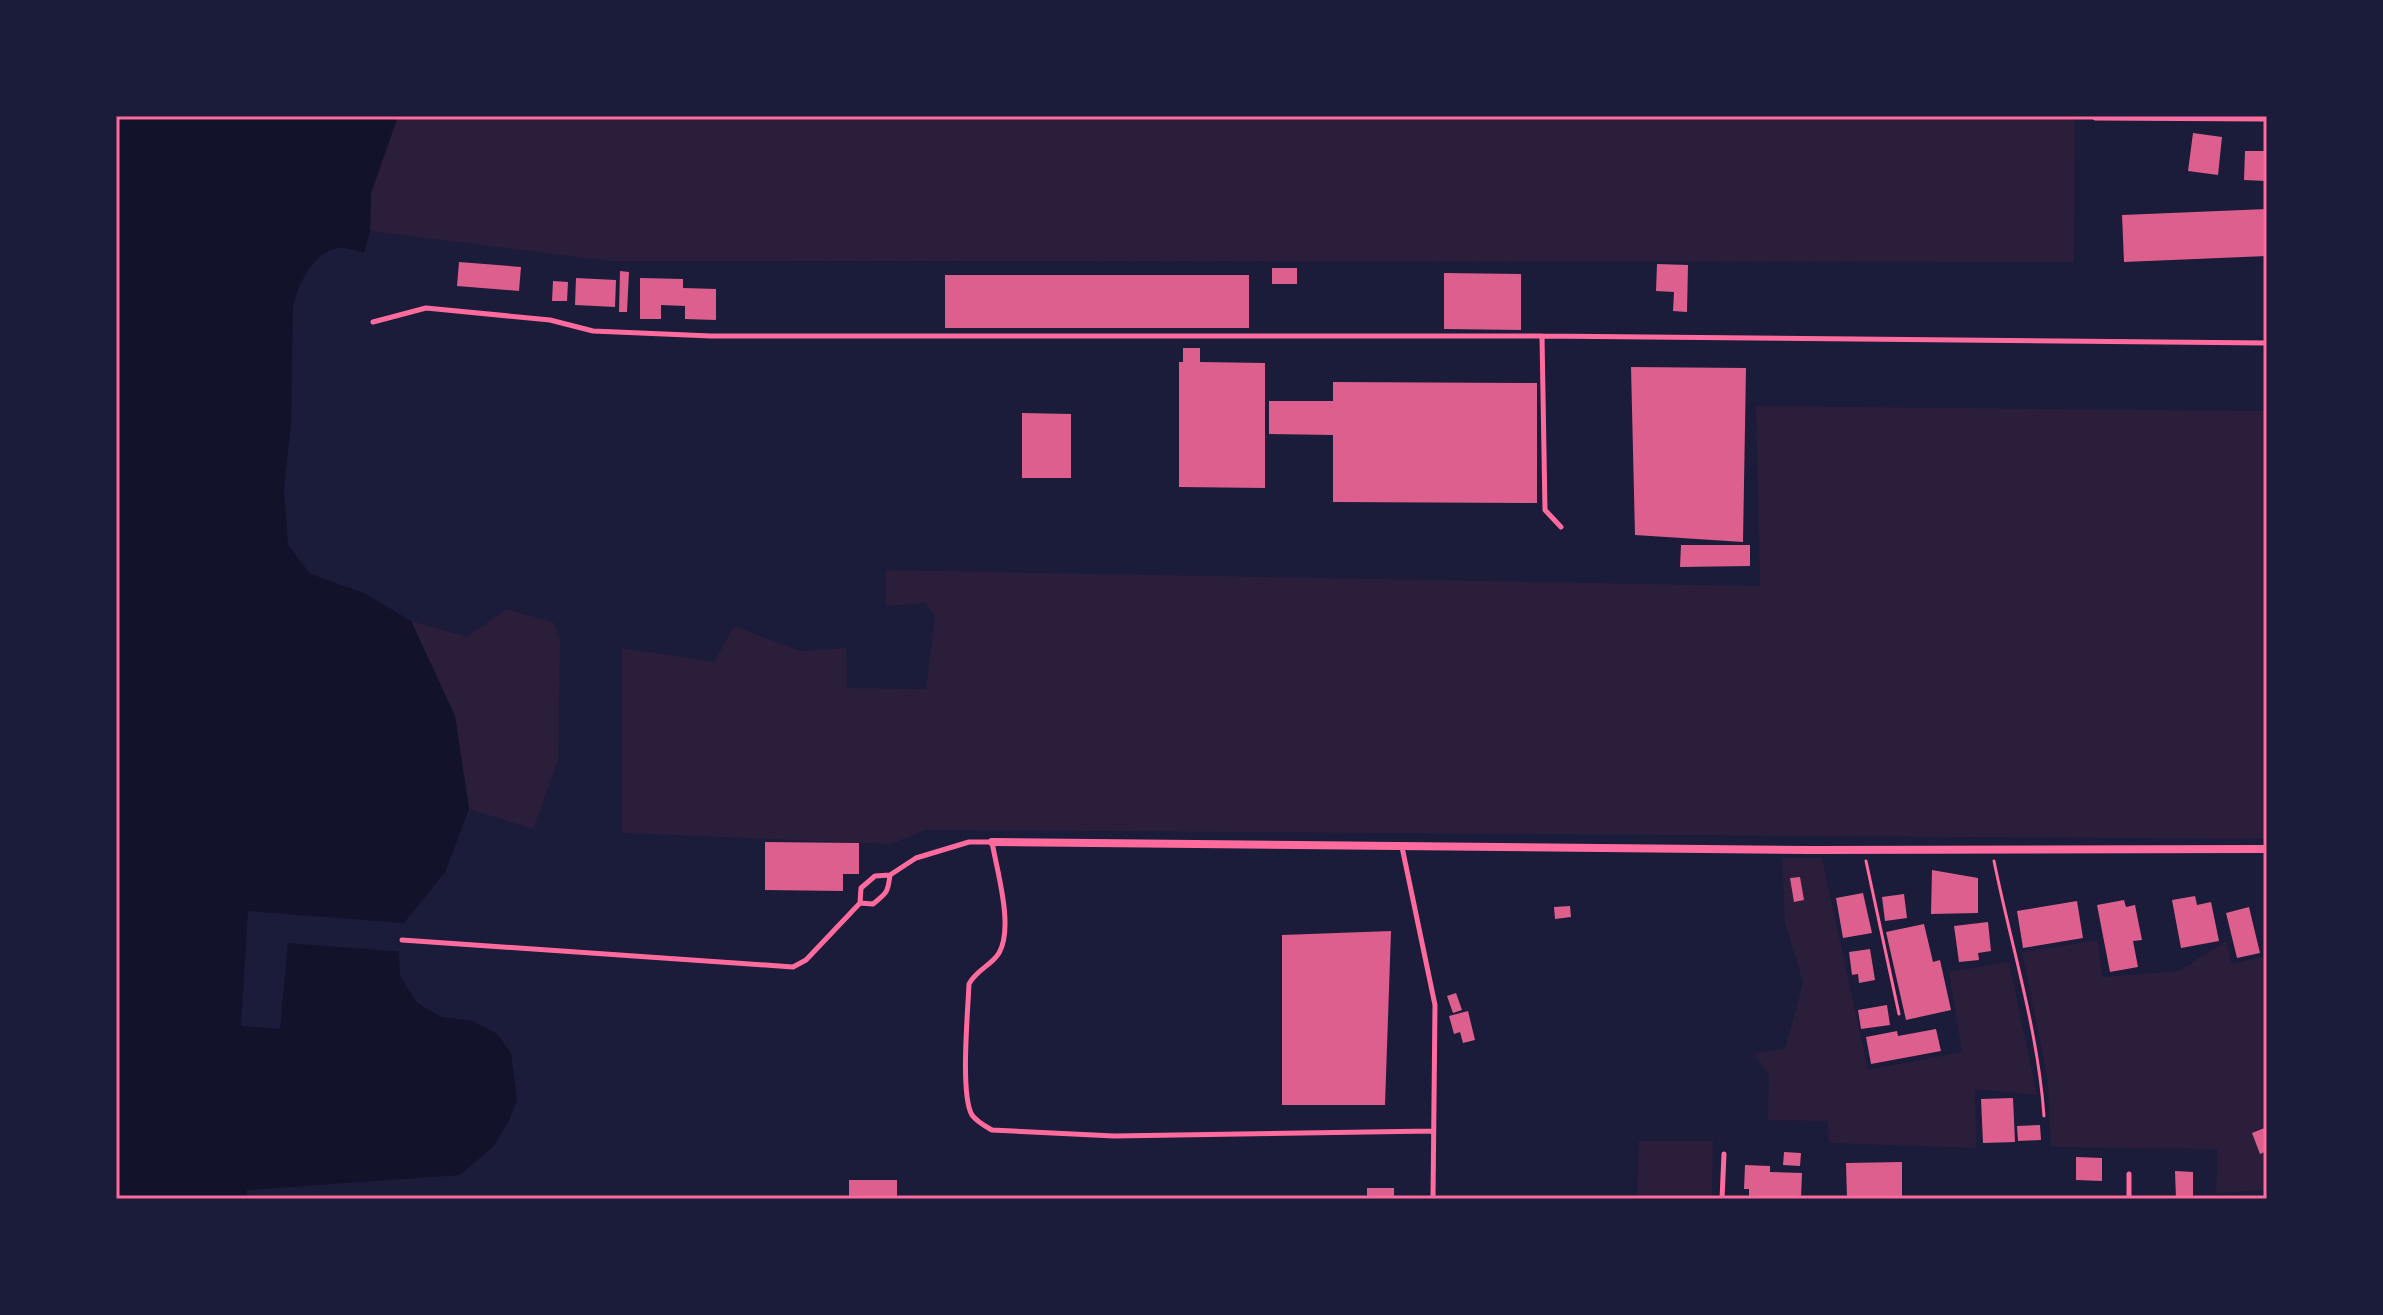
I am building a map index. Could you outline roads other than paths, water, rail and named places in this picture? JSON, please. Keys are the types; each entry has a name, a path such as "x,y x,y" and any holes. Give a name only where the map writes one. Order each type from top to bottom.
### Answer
{"street":[{"path":"992,842 2267,849"}],"lane":[{"path":"2095,118 2267,119"},
{"path":"373,322 426,308 550,320 593,331 711,336 1542,336 2267,343"},
{"path":"1542,336 1545,510 1561,527"},
{"path":"402,940 793,967 806,960 860,903 861,888 875,876 890,875 916,858 969,842 992,842 1004,914 1004,941 998,956 974,975 969,984 966,1091 971,1114 980,1124 992,1130 1114,1136 1432,1131"},
{"path":"1402,846 1435,1005 1433,1199"},
{"path":"860,903 873,904 882,897 888,890 890,875"},
{"path":"1722,1199 1724,1154"},
{"path":"2129,1174 2129,1199"},
{"path":"760,1199 782,1199"}]}
